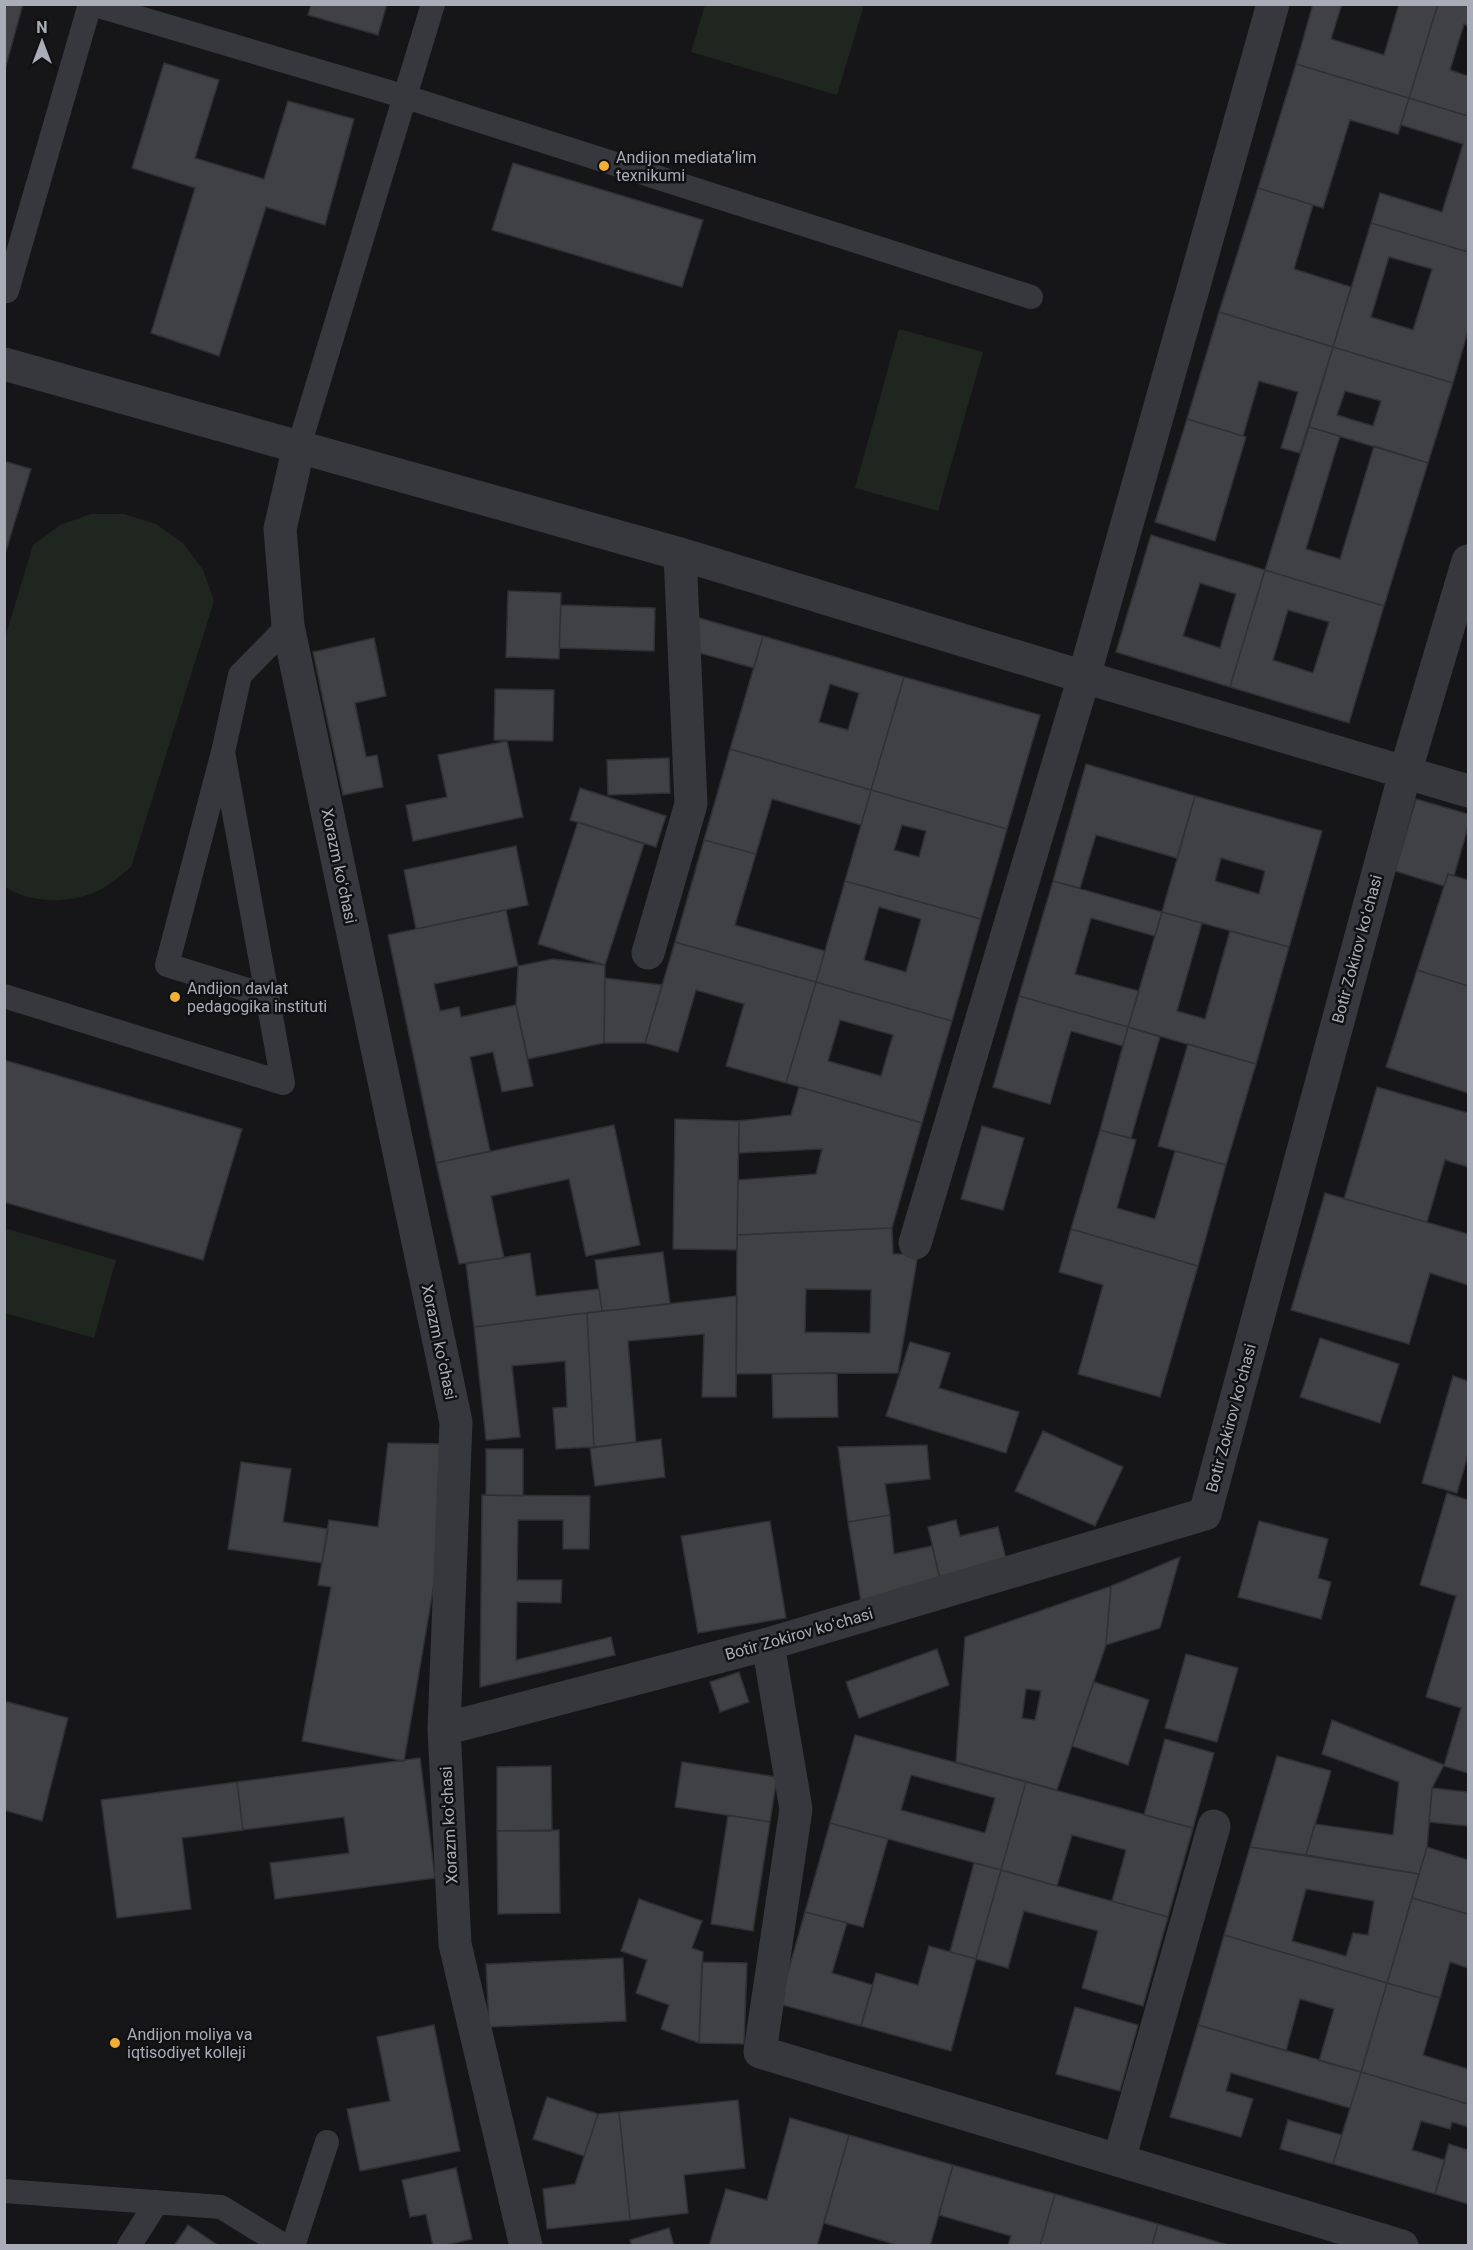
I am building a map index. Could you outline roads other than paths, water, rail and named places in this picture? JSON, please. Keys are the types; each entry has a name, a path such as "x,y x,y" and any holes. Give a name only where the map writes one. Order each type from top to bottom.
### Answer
{"street":[{"path":"915,1243 1084,677 1273,4"},
{"path":"4,364 680,554 1084,677 1468,790"},
{"name":"Xorazm koʻchasi","path":"299,446 280,529 288,626 456,1422 444,1729 455,1944 526,2246"},
{"path":"648,953 691,804 680,554"},
{"name":"Botir Zokirov koʻchasi","path":"444,1729 768,1644 1205,1514 1405,773 1468,561"},
{"path":"768,1644 796,1809 760,2052 1402,2246"},
{"path":"1119,2160 1214,1826"}],"lane":[{"path":"7,291 91,4 406,97 1031,297"},
{"path":"299,446 433,4"},
{"path":"267,996 167,965 223,752 240,675 288,626"},
{"path":"4,996 284,1083 223,752"},
{"path":"293,2246 327,2142"},
{"path":"4,2191 221,2207 285,2246"},
{"path":"129,2246 157,2202"}],"place":[{"name":"Andijon mediataʼlim texnikumi","path":"604,166"},
{"name":"Andijon davlat pedagogika instituti","path":"175,997"},
{"name":"Andijon moliya va iqtisodiyet kolleji","path":"115,2043"}]}
